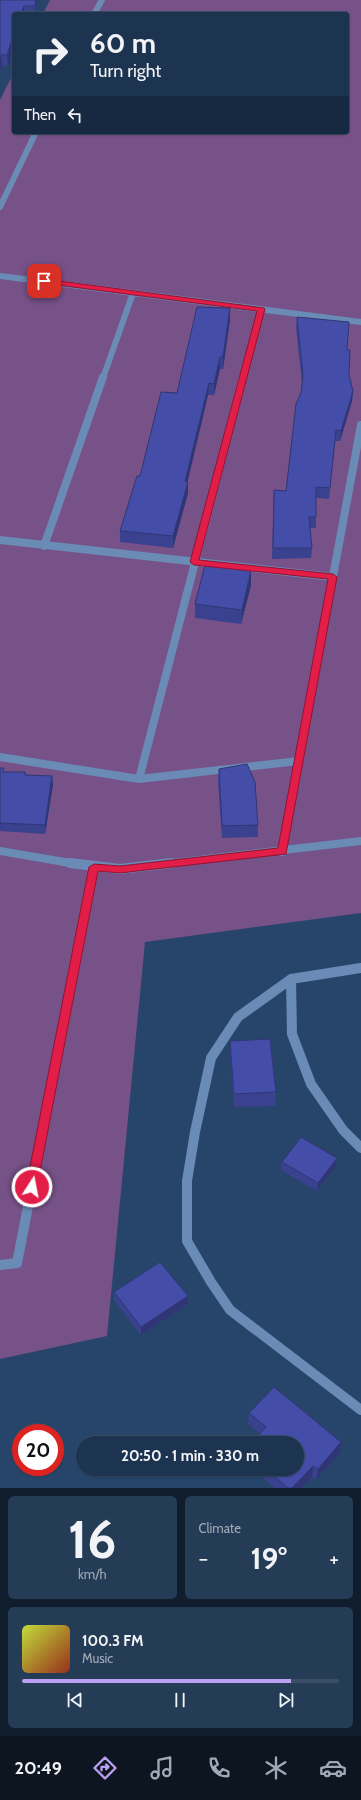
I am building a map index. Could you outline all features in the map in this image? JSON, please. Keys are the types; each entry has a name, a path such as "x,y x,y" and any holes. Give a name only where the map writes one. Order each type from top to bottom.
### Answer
{"street":[{"path":"95,12 102,0"},
{"path":"0,207 35,134"},
{"path":"0,276 361,322"},
{"path":"44,546 133,293"},
{"path":"139,779 194,562 261,309"},
{"path":"282,852 361,425"},
{"path":"0,540 333,577"},
{"path":"0,757 139,779 299,761"},
{"path":"0,851 94,867 120,869 282,852 361,841"},
{"path":"0,1265 17,1264 94,867"},
{"path":"361,968 292,979 238,1017 211,1058 195,1132 187,1181 188,1241 211,1282 230,1310 361,1410"},
{"path":"292,979 292,1034 311,1084 343,1130 361,1148"}],"shaded area":[{"path":"50,0 361,0 361,913 145,942 107,1336 0,1359 0,100 12,76 12,134 349,134 349,12 44,12"}],"building":[{"path":"0,0 36,0 35,6 24,6 22,12 12,12 12,40 7,55 1,55 0,59"},
{"path":"197,307 230,308 223,357 220,357 214,384 209,383 185,481 188,482 173,536 120,531 137,476 140,476 161,392 177,393"},
{"path":"297,317 349,322 347,350 350,350 349,375 353,391 341,431 336,430 330,488 316,487 316,517 309,517 312,548 273,548 274,490 286,491 296,404 301,393 303,376"},
{"path":"205,565 251,570 242,610 195,604"},
{"path":"247,764 255,782 258,825 222,826 219,769"},
{"path":"0,768 4,768 3,772 25,772 25,775 52,776 45,825 0,823"},
{"path":"270,1039 276,1092 234,1094 230,1041"},
{"path":"301,1137 337,1158 318,1183 282,1162"},
{"path":"160,1262 188,1296 141,1327 114,1292"},
{"path":"274,1387 341,1442 318,1469 313,1466 304,1475 304,1436 258,1436 266,1427 249,1413"},
{"path":"274,1476 303,1476 292,1488 288,1488"}],"route":[{"path":"32,1187 94,867 120,869 282,852 333,577 194,562 261,309 44,281"}]}
